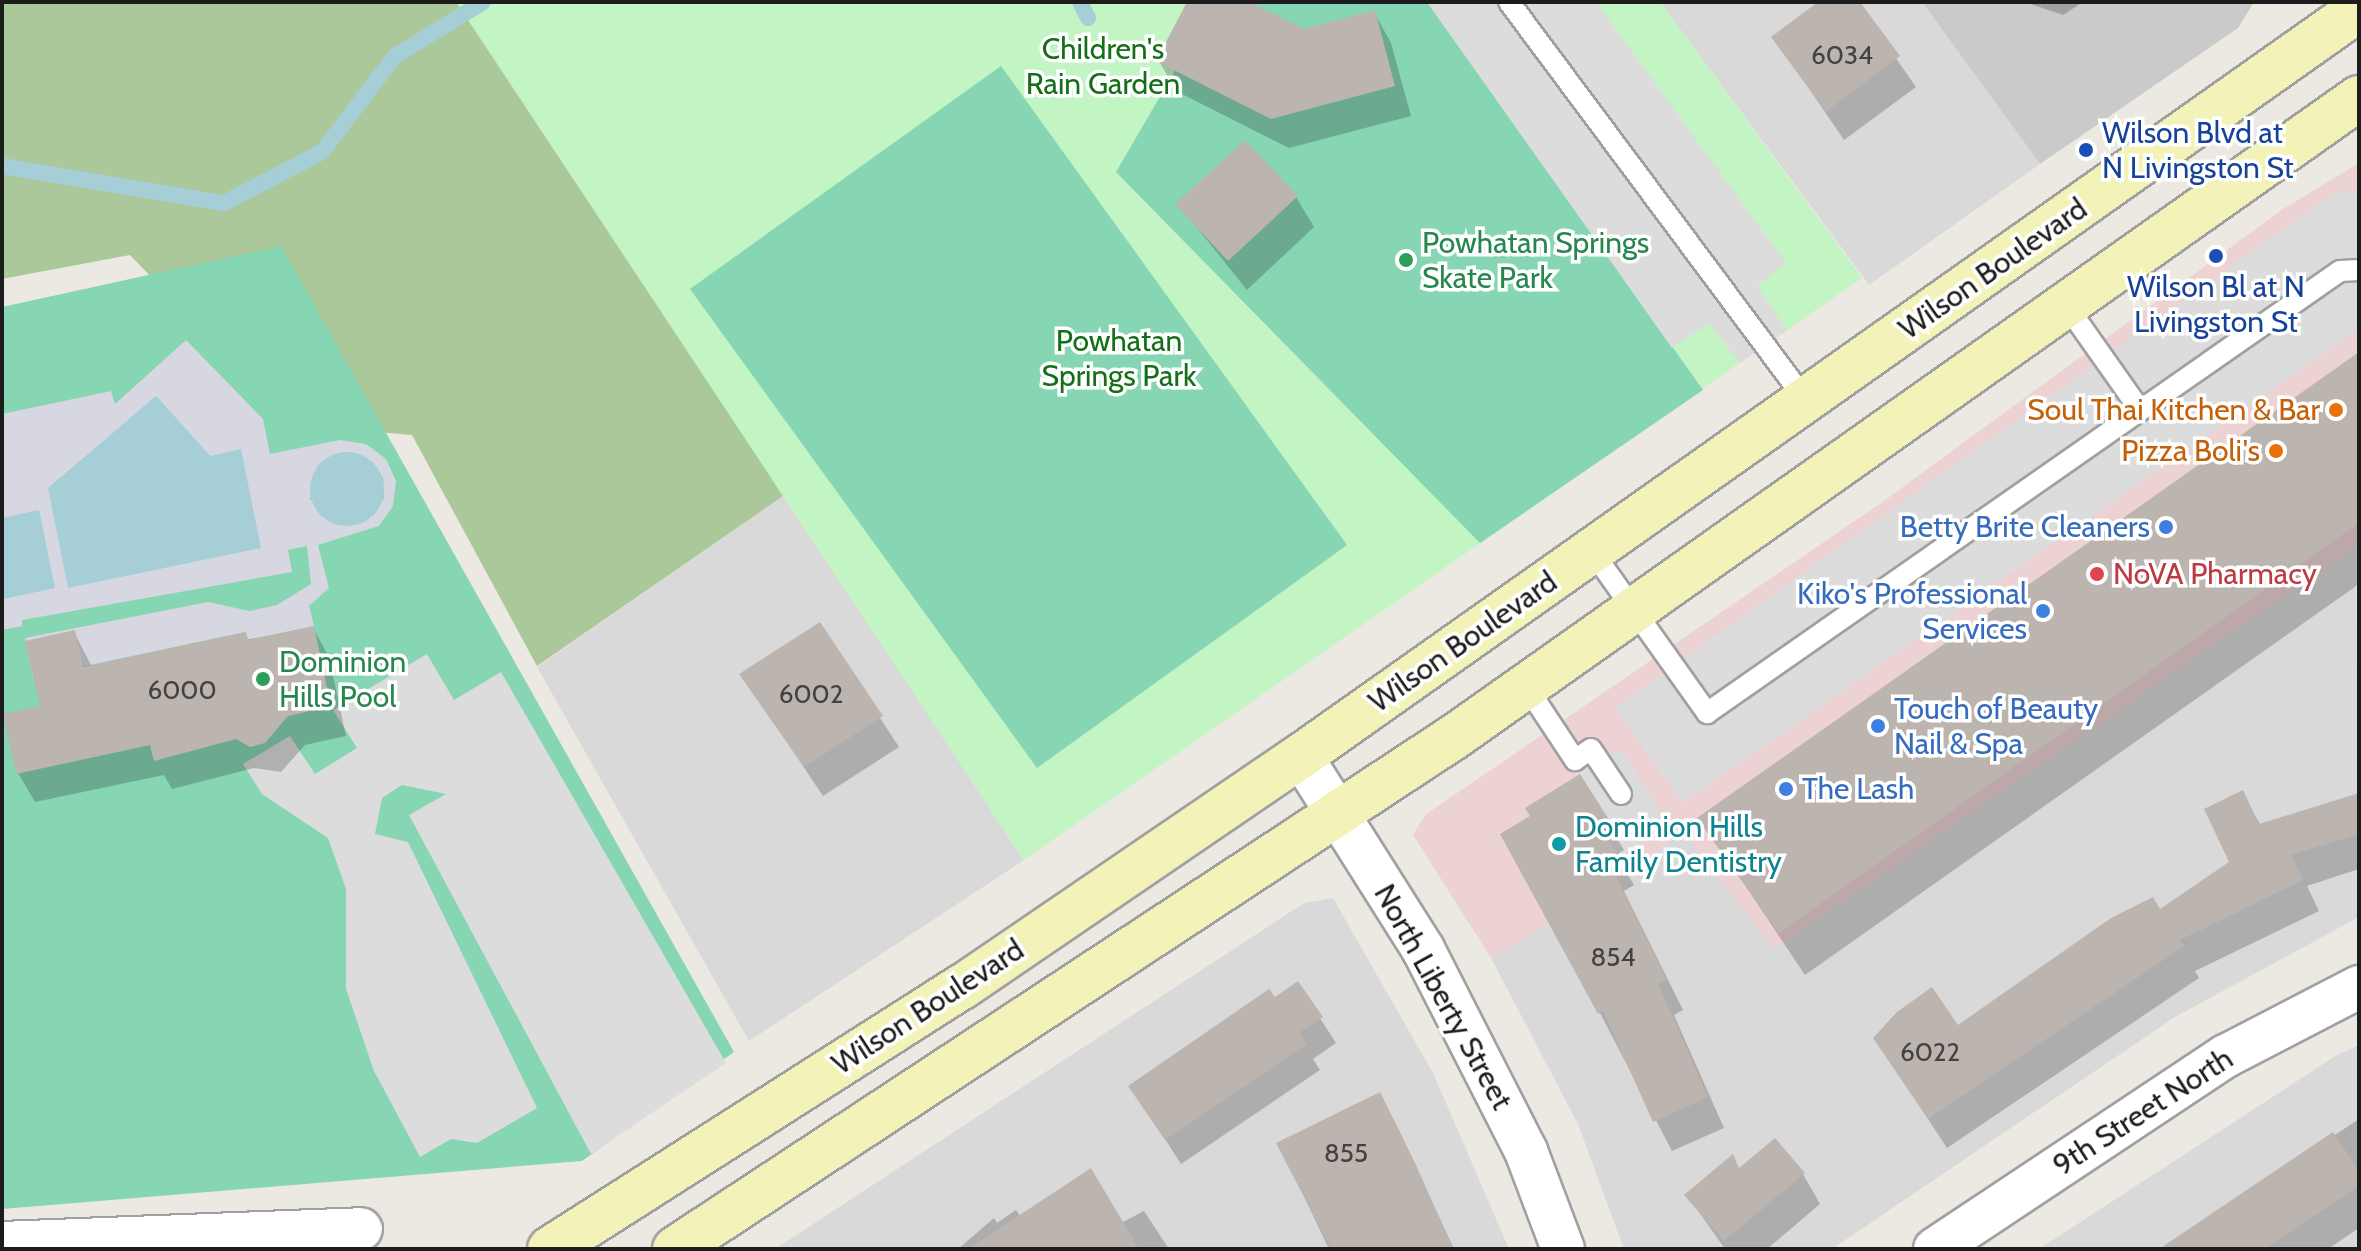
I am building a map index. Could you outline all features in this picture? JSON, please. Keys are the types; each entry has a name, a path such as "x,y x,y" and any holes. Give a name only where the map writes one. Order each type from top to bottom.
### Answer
{"main road":[{"name":"Wilson Boulevard","path":"550,1249 962,987 1301,756 2352,13"},
{"path":"675,1249 1337,816 2359,98"}],"street":[{"name":"North Liberty Street","path":"1301,756 1430,962 1526,1151 1563,1249"},
{"name":"9th Street North","path":"1935,1249 2226,1056 2359,987"},
{"path":"2,1243 361,1229"}],"lane":[{"path":"1509,2 1806,401"},
{"path":"1592,551 1707,713 2340,271 2359,270"},
{"path":"2066,305 2140,410"},
{"path":"1526,686 1575,760 1591,749 1621,794"}],"shaded area":[{"path":"1427,2 1596,2 1786,263 1757,286 1787,330 1740,363 1709,323 1672,348"},
{"path":"1660,2 1922,2 2040,164 1869,285"},
{"path":"1922,2 2254,2 2238,28 2040,164"},
{"path":"2359,163 2359,552 2356,547 1774,949 1683,830 1635,871 1491,958 1413,835 1425,815 1881,503 2283,209"},
{"path":"2359,190 2359,329 1683,803 1615,708 2335,192"},
{"path":"186,340 263,419 270,454 340,440 366,444 386,459 396,481 393,506 379,526 318,545 329,588 309,606 314,626 248,640 245,632 33,677 25,638 208,602 250,611 277,605 311,584 307,546 288,550 292,572 22,620 22,626 2,630 2,599 54,588 39,511 2,518 2,414 111,391 115,404","holes":["156,396 210,456 48,488 54,486","318,465 383,477 384,498 373,516 310,500"]},
{"path":"783,496 1024,860 749,1041 537,667"},
{"path":"2356,546 2359,917 2175,1017 1832,1249 1624,1249 1578,1124 1491,958 1635,871 1683,830 1774,949"},
{"path":"427,654 454,700 501,672 726,1063 591,1154 409,815 446,794 402,785 382,798 375,834 408,842 537,1108 477,1143 451,1139 420,1157 374,1071 346,989 346,889 328,838 262,794 243,764 290,736 315,774 357,748 333,710"},
{"path":"1621,749 1670,827 1620,858 1599,824 1608,818 1580,774"},
{"path":"1333,898 1434,1075 1509,1249 775,1249 1304,903"},
{"path":"2359,1045 2359,1249 2039,1249 2337,1055"}],"green space":[{"path":"2,2 976,2 660,301 783,496 537,666 412,435 294,425 130,255 2,279"},
{"name":"Powhatan Springs Park","path":"456,2 1660,2 1862,278 1024,860"},
{"name":"Powhatan Springs Skate Park","path":"1215,2 1427,2 1703,390 1480,543 1116,172"},
{"path":"1001,66 1347,545 1037,768 690,289"},
{"name":"Dominion Hills Pool","path":"281,246 734,1052 582,1161 2,1209 2,307"}],"water":[{"path":"156,396 210,456 241,449 261,548 68,588 48,488"},
{"path":"347,452 368,458 378,468 384,489 378,510 368,520 347,526 326,520 316,510 310,489 316,468 326,458"},
{"path":"39,510 55,588 2,599 2,518"}],"building":[{"path":"1187,2 1251,2 1304,29 1375,10 1395,86 1271,119 1156,61"},
{"path":"1818,2 1860,2 1900,56 1826,112 1771,37"},
{"path":"1245,140 1298,196 1228,261 1175,204"},
{"path":"2359,352 2359,523 1779,933 1697,818"},
{"path":"820,622 883,716 804,767 739,674"},
{"path":"314,626 331,706 288,716 265,743 250,747 236,739 154,761 150,745 16,774 3,714 40,706 25,641 75,630 83,667 246,632 248,640"},
{"path":"1580,774 1608,818 1599,824 1618,854 1608,860 1667,980 1658,984 1708,1097 1653,1122 1603,1011 1598,1014 1500,834 1530,816 1525,808"},
{"path":"2243,790 2259,824 2359,793 2359,834 2291,855 2303,880 2180,940 2184,946 1928,1119 1873,1038 1897,1012 1932,987 1958,1025 2111,918 2153,897 2160,909 2229,862 2204,809"},
{"path":"1298,981 1323,1017 1299,1033 1307,1044 1165,1140 1128,1086 1269,989 1275,997"},
{"path":"1380,1092 1453,1249 1331,1249 1276,1143"},
{"path":"2333,1132 2359,1171 2359,1186 2265,1249 2159,1249"},
{"path":"1775,1138 1805,1173 1724,1241 1684,1195 1733,1154 1739,1168"},
{"path":"1091,1168 1139,1249 968,1249"}],"waterway":[{"path":"2,166 224,203 322,152 395,56 483,2"},
{"path":"1080,2 1088,18"}],"place":[{"name":"Wilson Blvd at N Livingston St","path":"2086,150"},
{"name":"Wilson Bl at N Livingston St","path":"2216,256"},
{"name":"Powhatan Springs Skate Park","path":"1406,260"},
{"name":"Soul Thai Kitchen & Bar","path":"2336,410"},
{"name":"Pizza Boli's","path":"2276,451"},
{"name":"Betty Brite Cleaners","path":"2166,527"},
{"name":"NoVA Pharmacy","path":"2097,574"},
{"name":"Kiko's Professional Services","path":"2043,611"},
{"name":"Dominion Hills Pool","path":"263,679"},
{"name":"Touch of Beauty Nail & Spa","path":"1878,726"},
{"name":"The Lash","path":"1786,789"},
{"name":"Dominion Hills Family Dentistry","path":"1559,844"}],"park label":[{"name":"Children's Rain Garden","path":"1103,66"}]}
